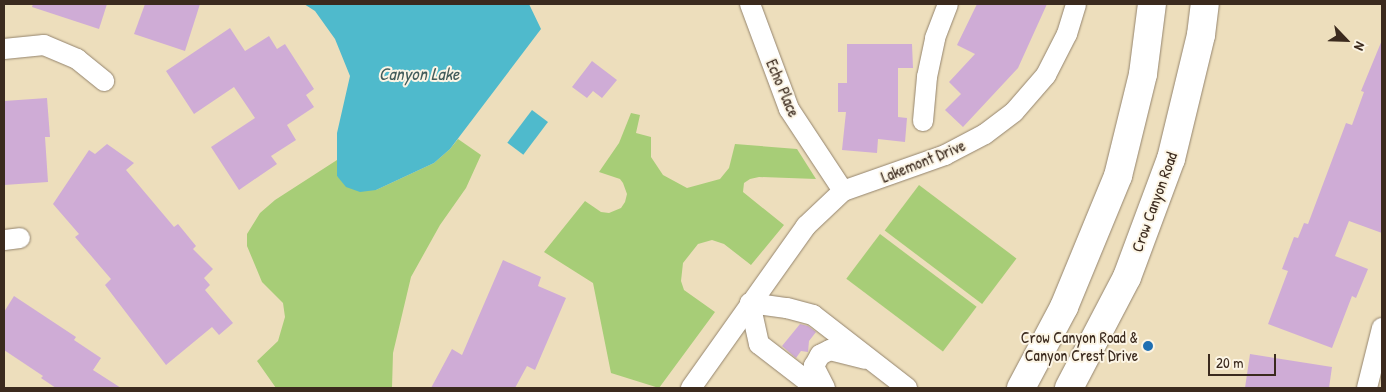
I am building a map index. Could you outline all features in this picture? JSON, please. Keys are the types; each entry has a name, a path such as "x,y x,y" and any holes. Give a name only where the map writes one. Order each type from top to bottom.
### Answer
{"main road":[{"path":"1021,388 1064,307 1118,176 1143,74 1152,4"},
{"name":"Crow Canyon Road","path":"1069,388 1127,277 1171,159 1201,35 1205,4"}],"street":[{"name":"Echo Place","path":"750,4 789,109 844,191"},
{"path":"923,121 927,77 935,38 948,4"},
{"name":"Lakemont Drive","path":"691,388 806,226 844,191 945,155 985,134 1014,112 1046,75 1067,34 1076,4"},
{"path":"4,49 44,45 77,59 104,81"},
{"path":"816,388 759,344 750,303 786,308 813,315 907,388"},
{"path":"1367,388 1382,328"},
{"path":"825,388 814,366 820,355 830,350 874,362"}],"green space":[{"path":"631,113 640,115 636,133 651,137 651,157 663,175 687,188 720,179 729,168 735,144 797,149 816,179 759,177 744,183 743,192 784,225 751,265 724,244 712,240 698,244 683,263 681,281 684,290 715,312 659,388 611,373 593,283 544,252 585,201 601,212 609,213 621,208 625,202 627,194 620,179 599,172 619,143"},
{"path":"458,139 481,155 466,188 440,225 411,277 393,353 392,388 276,388 257,361 278,341 285,317 283,303 262,282 247,246 247,234 260,213 275,200 337,160 337,176 376,190 434,163"},
{"path":"919,185 1016,258 982,304 885,231"},
{"path":"880,234 977,307 943,352 846,279"}],"water":[{"name":"Canyon Lake","path":"304,4 529,4 541,29 450,149 434,163 376,190 360,192 346,187 337,176 337,133 350,76 335,39 315,11"},
{"path":"532,110 548,122 523,155 507,143"}],"building":[{"path":"33,4 107,4 99,29 32,7"},
{"path":"145,4 200,4 185,51 134,34"},
{"path":"977,4 1047,4 1018,68 963,127 945,110 961,94 949,82 975,54 957,45"},
{"path":"230,28 245,51 269,36 277,49 285,44 314,89 306,95 314,107 287,125 296,140 271,156 277,164 239,190 211,147 255,118 234,87 194,114 166,71"},
{"path":"1382,40 1382,233 1349,221 1335,256 1368,269 1356,298 1352,296 1332,348 1268,324 1288,271 1282,269 1294,237 1298,238 1304,223 1308,224 1346,123 1352,125 1364,92 1361,91"},
{"path":"847,44 912,44 913,68 898,68 898,117 907,118 905,142 878,139 877,153 842,150 846,112 838,112 838,83 847,83"},
{"path":"592,61 617,80 602,98 593,91 587,98 572,87"},
{"path":"47,98 50,137 45,137 48,182 4,185 4,101"},
{"path":"107,144 134,163 126,170 174,227 178,224 196,246 193,249 213,269 204,278 210,285 205,290 233,323 219,335 212,327 166,365 105,285 111,279 75,237 79,234 53,204 89,150 95,154"},
{"path":"503,260 541,277 538,286 566,298 535,370 527,366 515,388 431,388 452,349 462,355"},
{"path":"14,296 76,337 74,340 101,358 93,370 121,388 56,388 41,378 43,376 4,350 4,312"},
{"path":"800,324 808,326 816,332 809,341 808,352 801,351 796,358 782,346"},
{"path":"1250,354 1332,367 1329,388 1245,388"}],"place":[{"name":"Crow Canyon Road & Canyon Crest Drive","path":"1148,346"}]}
